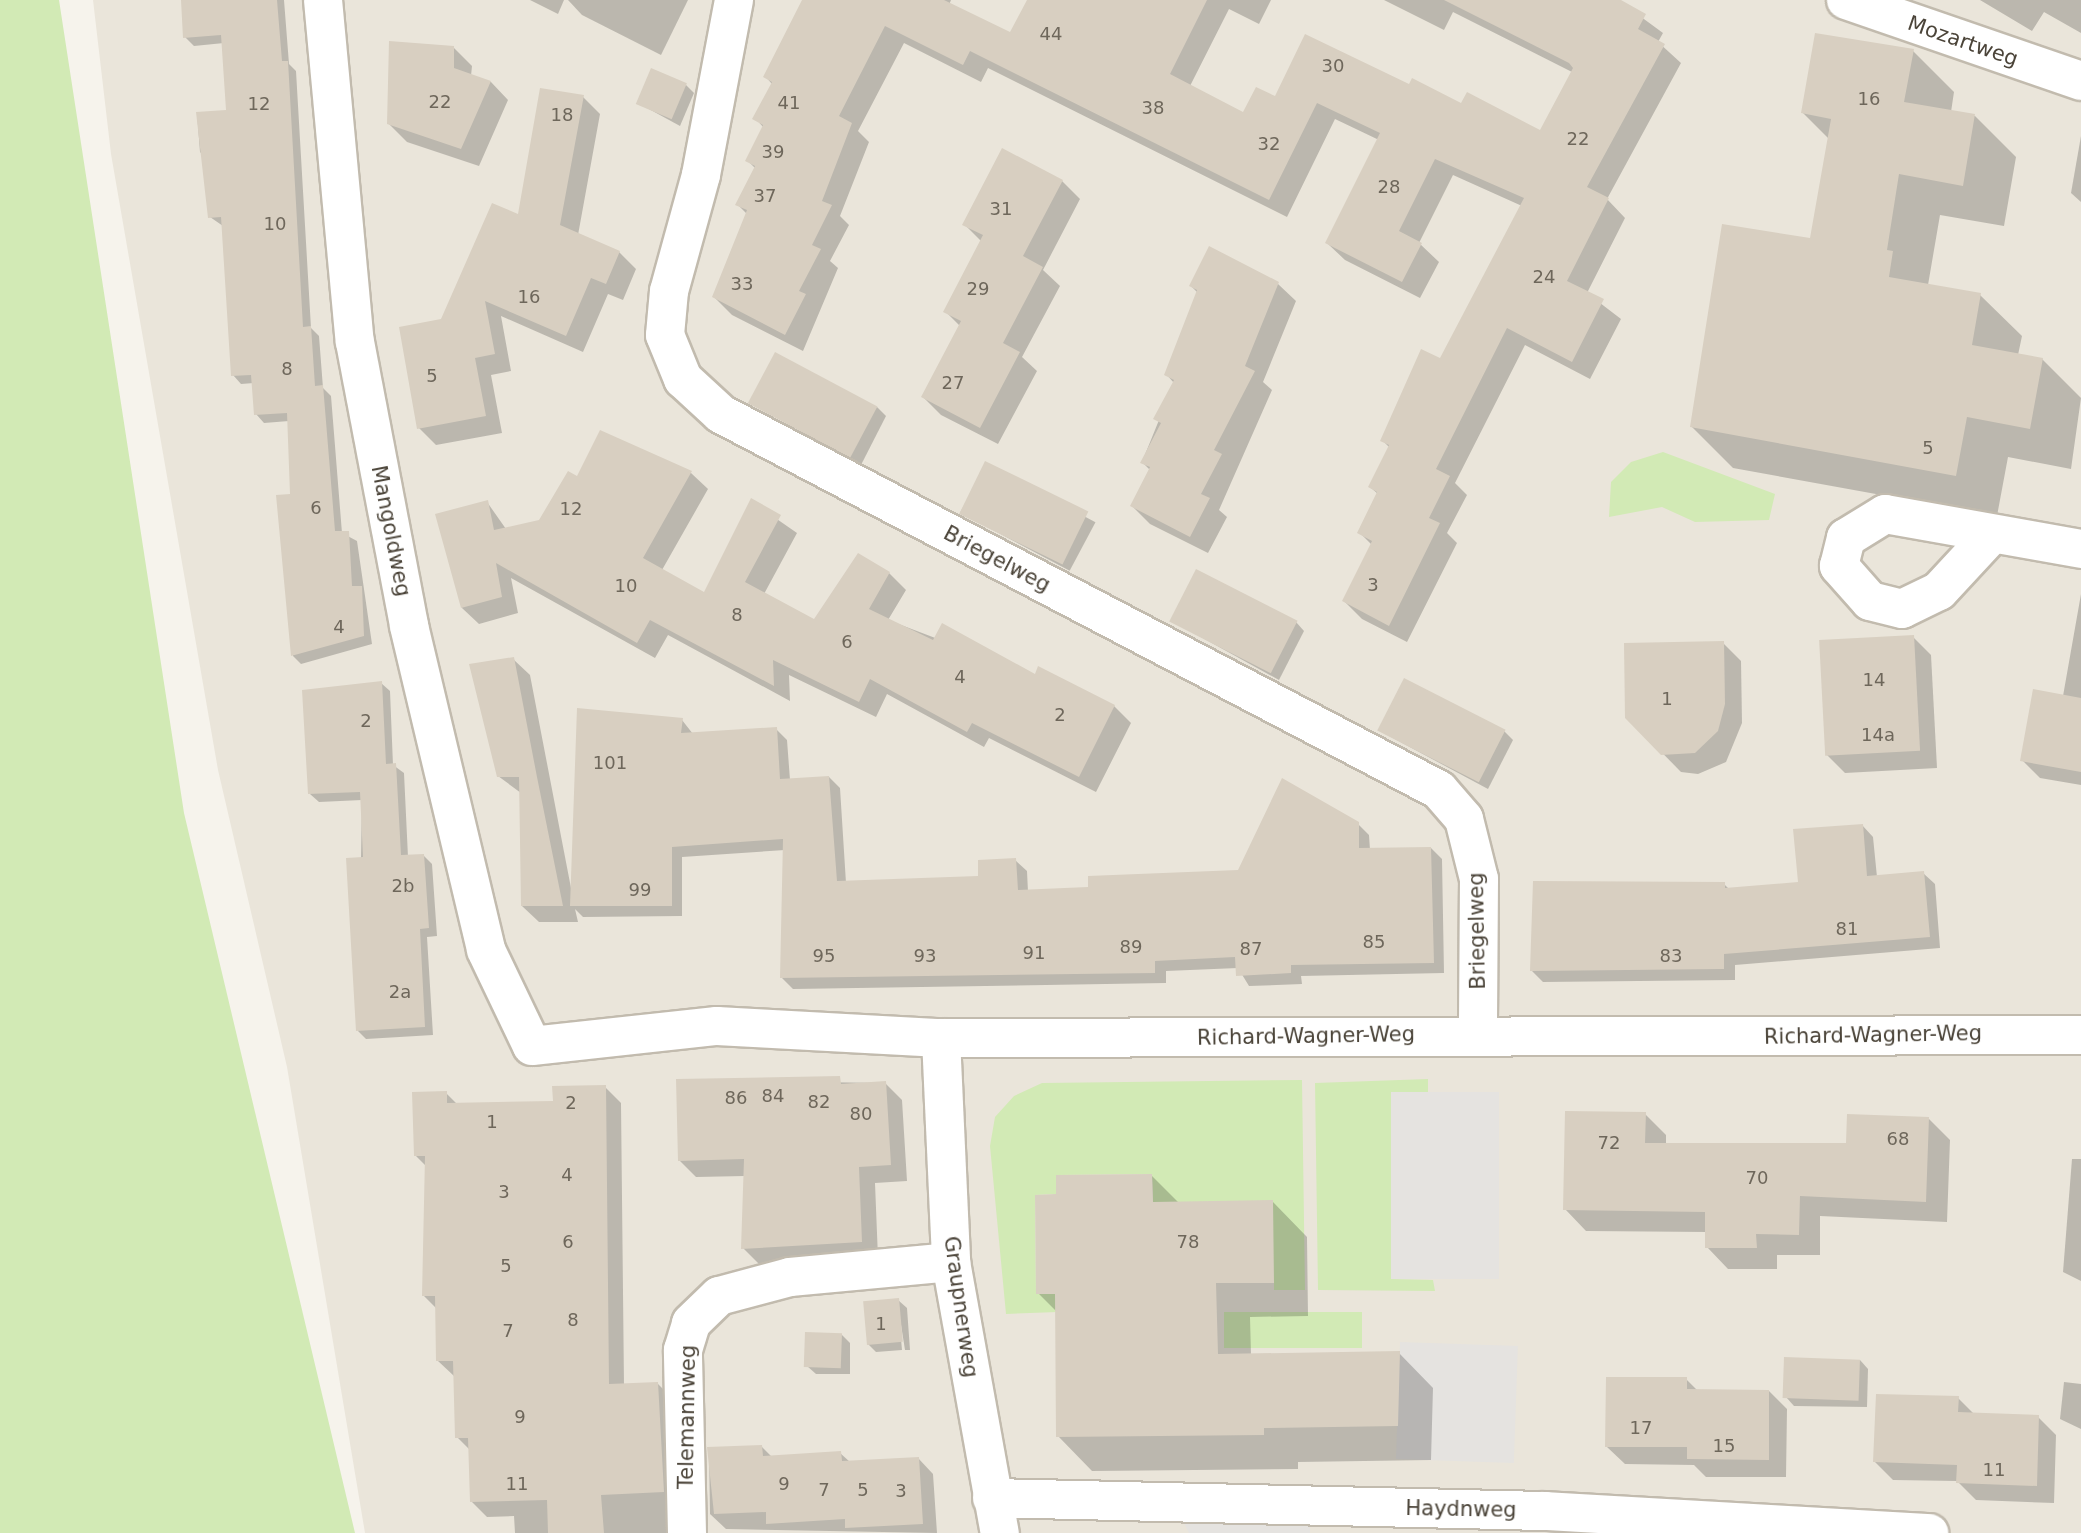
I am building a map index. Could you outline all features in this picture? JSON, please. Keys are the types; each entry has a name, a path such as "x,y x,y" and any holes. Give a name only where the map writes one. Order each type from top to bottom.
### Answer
{"street":[{"name":"Mangoldweg","path":"323,0 355,342 409,626 486,950 533,1046"},
{"name":"Briegelweg","path":"734,0 701,176 669,291 665,335 683,379 721,414 1439,790 1464,819 1479,879 1478,1034"},
{"name":"Mozartweg","path":"1846,0 2081,81"},
{"path":"1990,536 2081,549"},
{"name":"Richard-Wagner-Weg","path":"533,1046 717,1026 941,1038 1478,1034 2081,1035"},
{"name":"Graupnerweg","path":"941,1038 951,1262 996,1516"},
{"name":"Telemannweg","path":"687,1533 683,1350 691,1323 719,1296 790,1278 951,1262"},
{"name":"Haydnweg","path":"996,1516 1545,1511 1929,1533"}],"shaded area":[{"path":"93,0 2081,0 2081,1533 365,1533 287,1067 218,770 111,154"},
{"path":"1391,1092 1499,1092 1499,1279 1391,1279"},
{"path":"1400,1342 1518,1346 1514,1463 1396,1459"},
{"path":"1174,1503 1310,1506 1310,1533 1189,1533"}],"green space":[{"path":"0,0 59,0 184,813 355,1533 0,1533"},
{"path":"1663,452 1775,494 1769,520 1695,522 1662,507 1609,517 1611,482 1631,462"},
{"path":"1428,1079 1428,1093 1391,1093 1392,1279 1433,1280 1435,1291 1318,1290 1315,1083"},
{"path":"1302,1080 1305,1290 1274,1290 1274,1283 1153,1202 1152,1174 1057,1175 1056,1194 1035,1195 1036,1293 1058,1293 1058,1312 1006,1314 990,1146 995,1117 1014,1096 1042,1083"},
{"path":"1224,1312 1362,1312 1362,1348 1224,1348"}],"building":[{"path":"181,0 277,0 282,61 288,61 303,327 311,326 315,386 323,385 335,531 349,531 352,586 362,586 364,636 291,656 276,495 290,494 287,413 254,415 251,375 231,376 221,217 208,218 196,112 226,110 221,35 183,38"},
{"path":"802,0 944,0 1010,32 1027,0 1207,0 1170,74 1243,112 1256,87 1275,96 1305,34 1409,84 1412,78 1461,103 1467,92 1540,130 1573,68 1569,63 1444,0 1621,0 1646,14 1638,29 1665,44 1587,187 1609,198 1567,281 1604,299 1572,362 1507,328 1436,469 1450,476 1429,518 1440,523 1389,626 1342,601 1372,541 1357,533 1377,492 1368,487 1389,445 1380,441 1421,349 1440,358 1524,198 1435,159 1399,231 1422,243 1402,282 1325,243 1380,133 1317,103 1269,200 970,51 963,65 885,26 839,116 852,123 822,201 832,205 812,245 821,249 799,291 806,294 785,335 712,297 747,210 735,205 755,166 745,161 763,125 752,119 772,82 763,77"},
{"path":"1815,33 1914,49 1904,102 1975,114 1963,186 1899,174 1887,250 1893,251 1889,277 1981,293 1972,345 2043,358 2030,429 1967,417 1956,476 1690,427 1722,224 1810,238 1831,119 1801,113"},
{"path":"389,41 454,46 454,68 491,81 461,149 387,124"},
{"path":"651,68 687,83 672,119 636,104"},
{"path":"540,88 584,95 560,225 620,251 606,284 591,278 566,336 485,301 495,354 475,358 486,416 417,429 399,327 441,319 492,203 518,214"},
{"path":"1002,148 1063,180 1023,256 1043,267 1003,343 1020,352 980,428 921,397 961,321 943,312 983,235 962,225"},
{"path":"1209,246 1279,282 1245,366 1255,371 1214,450 1222,454 1201,494 1210,498 1190,537 1130,506 1150,467 1140,463 1161,423 1153,419 1174,380 1164,375 1197,290 1189,286"},
{"path":"775,352 877,406 850,458 748,403"},
{"path":"600,430 692,471 643,558 704,592 751,498 781,515 745,582 814,619 858,553 890,572 869,609 933,640 942,623 1035,674 1038,666 1115,705 1079,777 972,723 967,732 870,679 859,702 773,660 774,686 650,620 637,643 496,563 502,597 461,608 435,514 488,500 494,530 539,520 568,471 577,476"},
{"path":"985,461 1088,511 1062,564 959,514"},
{"path":"1196,569 1298,621 1271,673 1169,622"},
{"path":"1914,635 1920,751 1825,756 1819,640"},
{"path":"1724,641 1725,704 1718,731 1695,753 1661,755 1625,718 1624,643"},
{"path":"514,657 563,906 521,906 519,777 497,777 469,664"},
{"path":"1404,678 1506,730 1479,782 1377,731"},
{"path":"382,681 386,764 396,763 401,855 424,854 429,928 420,929 425,1027 356,1031 346,858 363,857 360,792 308,794 302,690"},
{"path":"2033,689 2081,698 2081,772 2020,761"},
{"path":"577,708 683,718 681,733 777,727 780,779 829,776 837,881 978,876 978,860 1016,858 1018,890 1088,887 1088,876 1238,870 1282,778 1359,822 1359,848 1431,847 1434,963 1291,965 1291,973 1236,976 1235,957 1155,961 1155,973 780,978 783,839 672,847 672,906 570,906"},
{"path":"1863,824 1867,876 1924,871 1930,937 1724,954 1724,969 1530,971 1533,881 1725,882 1725,888 1798,882 1793,829"},
{"path":"840,1076 841,1084 886,1081 891,1165 859,1167 862,1242 741,1249 744,1159 678,1161 676,1079"},
{"path":"606,1085 609,1384 658,1382 664,1492 601,1495 604,1533 548,1533 547,1500 470,1502 468,1438 455,1438 453,1361 436,1361 435,1296 422,1296 425,1156 414,1156 412,1092 447,1091 447,1103 553,1101 552,1086"},
{"path":"1565,1111 1646,1112 1645,1143 1846,1143 1847,1114 1929,1117 1926,1202 1800,1196 1799,1235 1756,1234 1757,1248 1705,1248 1705,1212 1563,1210"},
{"path":"1152,1174 1153,1202 1273,1200 1274,1283 1216,1283 1218,1354 1400,1351 1398,1426 1264,1428 1264,1435 1056,1437 1055,1294 1036,1294 1035,1195 1056,1194 1056,1175"},
{"path":"899,1298 903,1342 867,1345 863,1301"},
{"path":"805,1332 842,1333 841,1368 804,1367"},
{"path":"1784,1357 1860,1360 1859,1401 1783,1398"},
{"path":"1606,1377 1687,1377 1687,1389 1769,1390 1769,1460 1687,1459 1687,1447 1605,1447"},
{"path":"1876,1394 1959,1396 1958,1412 2039,1415 2037,1486 1956,1483 1957,1465 1873,1462"},
{"path":"762,1445 763,1456 841,1451 842,1461 919,1457 923,1524 845,1528 845,1519 766,1524 766,1512 714,1514 707,1447"}]}
